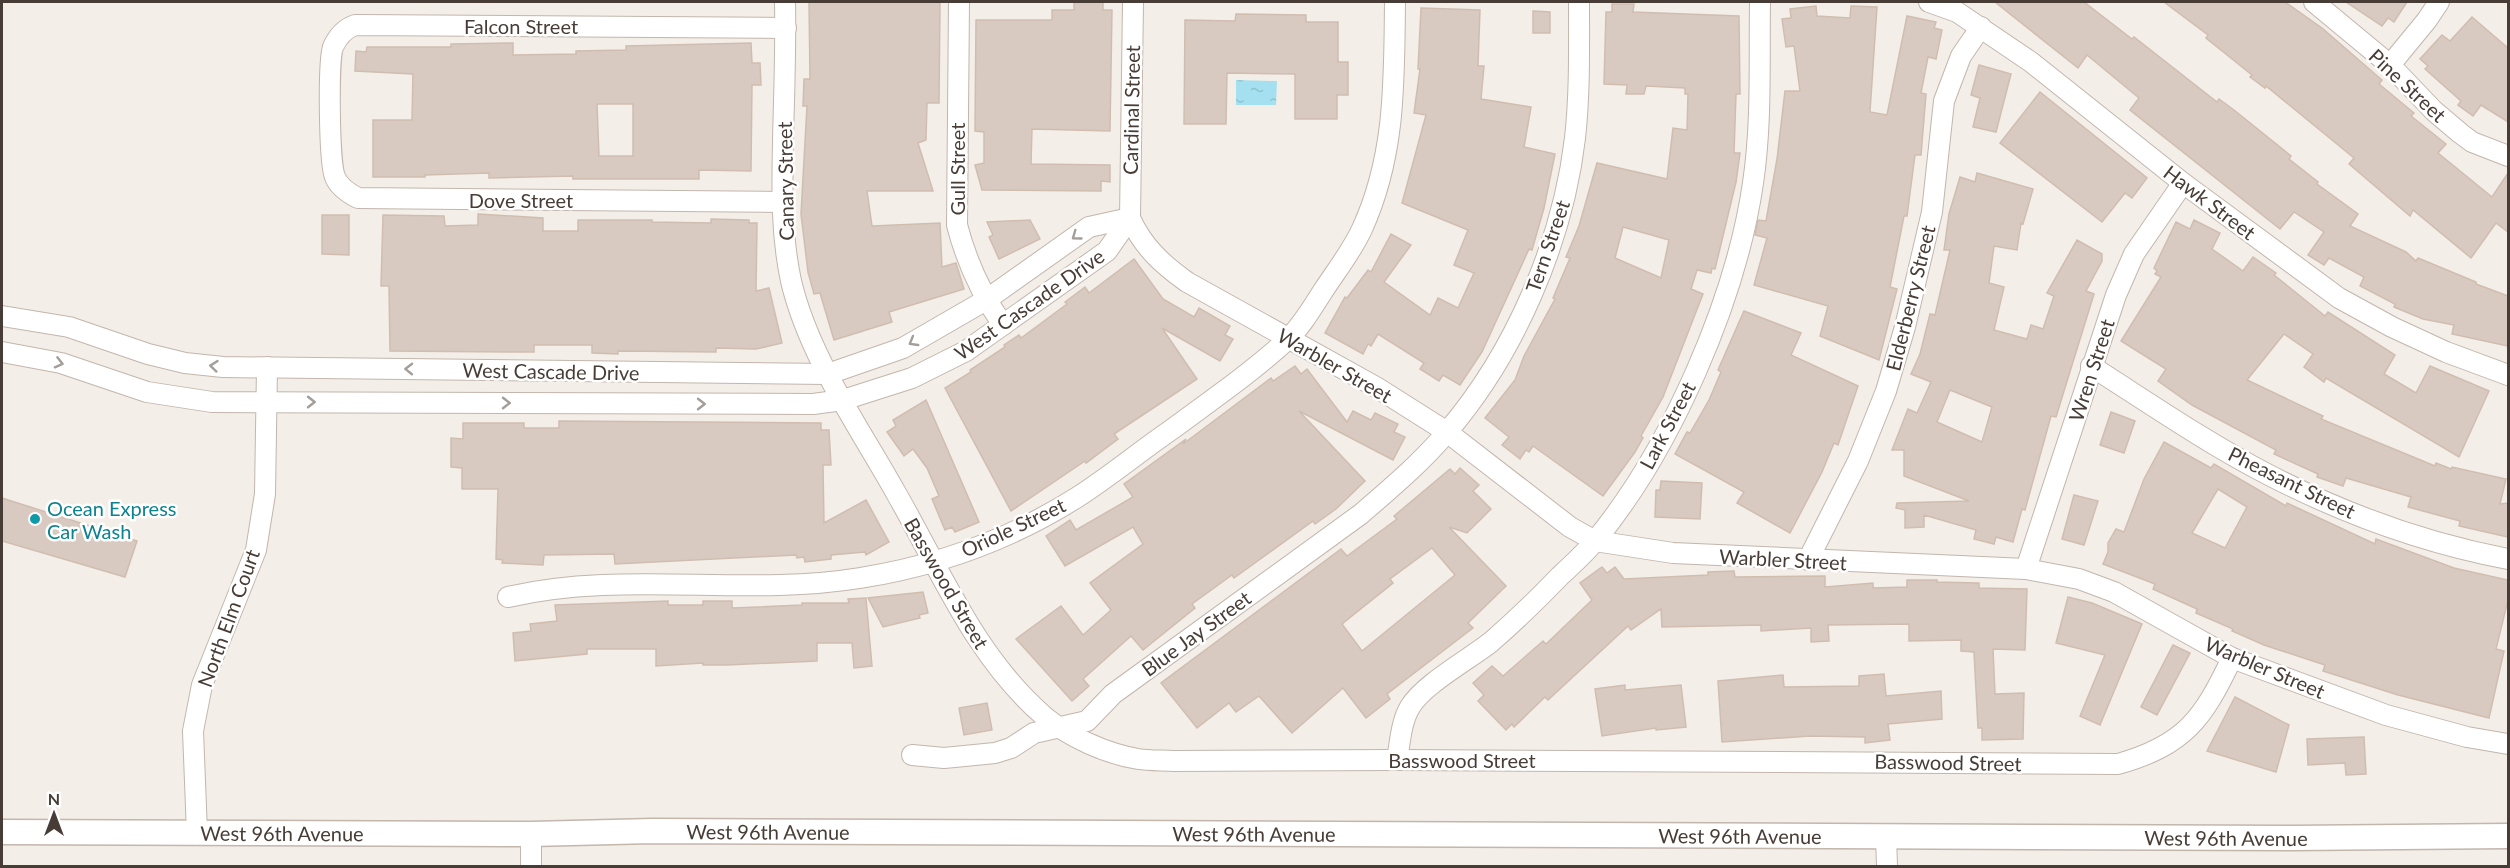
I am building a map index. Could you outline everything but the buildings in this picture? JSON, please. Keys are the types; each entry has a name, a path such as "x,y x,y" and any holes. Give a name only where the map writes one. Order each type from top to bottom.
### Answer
{"street":[{"name":"Canary Street","path":"785,2 783,238 791,281 802,318 836,387"},
{"name":"Gull Street","path":"958,2 957,225 986,300 1003,326"},
{"name":"Cardinal Street","path":"1131,218 1132,2"},
{"name":"Oriole Street","path":"508,597 544,588 587,585 819,584 899,571 989,543 1078,497 1221,393 1289,338 1322,294 1362,229 1381,174 1394,108 1395,2"},
{"name":"Tern Street","path":"1447,432 1488,375 1513,333 1540,275 1559,222 1575,138 1579,75 1579,2"},
{"name":"Lark Street","path":"1397,760 1404,720 1415,700 1490,642 1525,611 1595,541 1637,483 1678,409 1712,333 1729,287 1746,224 1753,181 1758,124 1760,2"},
{"name":"Hawk Street","path":"1929,2 1957,12 2031,62 2183,183 2339,298 2392,327 2446,352 2508,375"},
{"name":"Pine Street","path":"2314,2 2390,65 2433,111 2460,133 2472,142 2508,156"},
{"path":"2390,65 2439,2"},
{"name":"Falcon Street","path":"331,113 333,48 346,29 355,26 786,28"},
{"name":"Elderberry Street","path":"1808,560 1858,461 1886,391 1905,327 1932,212 1944,101 1961,56 1981,27"},
{"name":"Dove Street","path":"331,113 331,162 335,177 340,186 358,198 782,202"},
{"name":"Wren Street","path":"2026,569 2116,295 2134,254 2183,183"},
{"name":"West Cascade Drive","path":"2,352 61,363 147,392 212,402 813,404 836,387 986,300 1089,227 1131,218"},
{"name":"West Cascade Drive","path":"2,316 69,327 148,354 185,363 223,367 648,372 836,387 912,378 966,351 1107,251 1131,218"},
{"name":"Warbler Street","path":"1131,218 1148,249 1165,266 1187,282 1376,387 1447,432 1570,527 1595,541 1673,553 2026,569 2079,579 2114,591 2232,658 2386,716 2467,737 2508,744"},
{"name":"Pheasant Street","path":"2091,366 2267,474 2349,512 2403,533 2508,559"},
{"name":"North Elm Court","path":"196,833 193,731 202,685 256,550 265,494 267,368"},
{"path":"438,369 438,403"},
{"path":"648,372 648,404"},
{"name":"Basswood Street","path":"836,387 935,561 966,623 992,661 1046,718 1061,728 1114,753 1138,759 1175,761 2118,764 2160,750 2175,741 2193,724 2217,690 2232,658"},
{"name":"Blue Jay Street","path":"912,755 944,758 995,753 1011,748 1034,733 1088,721 1113,694 1361,514 1394,486 1447,432"},
{"name":"West 96th Avenue","path":"2,832 531,834 665,831 2281,838 2508,836"},
{"path":"531,834 531,867"},
{"path":"1886,836 1887,867"}],"water":[{"path":"1236,80 1277,81 1276,105 1236,105"}],"place":[{"name":"Ocean Express Car Wash","path":"35,519"}]}
